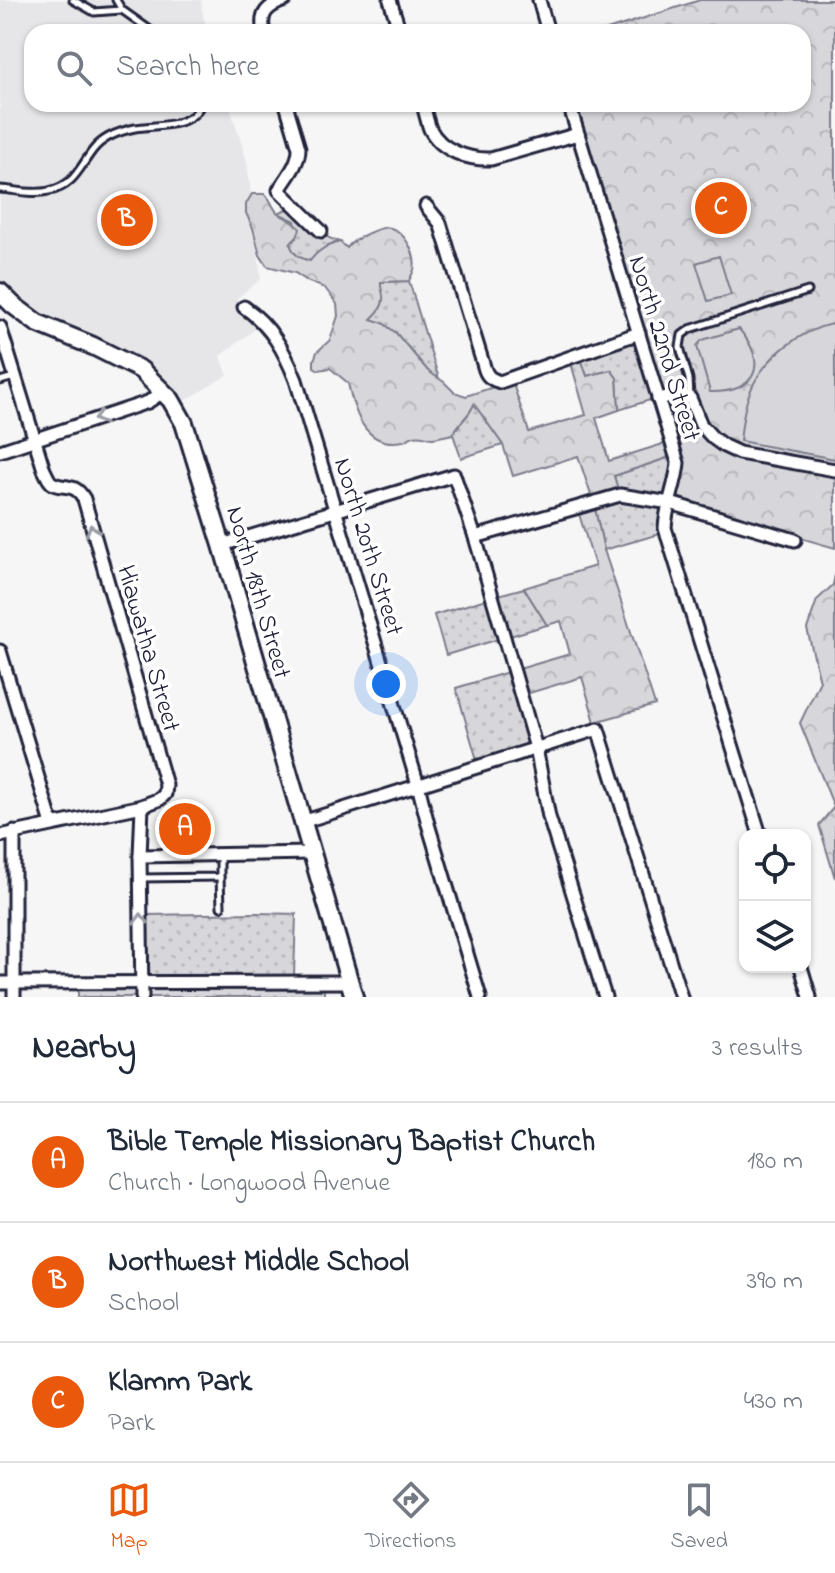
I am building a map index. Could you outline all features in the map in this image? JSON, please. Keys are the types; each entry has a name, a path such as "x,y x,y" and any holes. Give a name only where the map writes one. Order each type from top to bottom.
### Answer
{"main road":[{"name":"North 18th Street","path":"1,295 37,323 141,370 171,400 184,423 352,990"}],"street":[{"path":"263,24 267,9 285,0"},
{"path":"390,0 398,24"},
{"path":"539,0 546,24"},
{"path":"288,112 299,155 279,190 321,231"},
{"path":"425,112 436,137 453,150 477,159 491,159 578,134"},
{"name":"North 22nd Street","path":"571,112 678,463 665,519 667,537 758,829"},
{"path":"426,206 440,223 485,370 491,379 500,382 639,333"},
{"name":"North 20th Street","path":"244,307 271,332 287,357 296,380 480,997"},
{"name":"Hiawatha Street","path":"0,327 44,470 52,483 76,490 84,499 166,785 165,794 160,799 142,806"},
{"path":"0,451 148,402 163,392"},
{"path":"658,399 681,394 690,398 701,425 713,438 739,453 835,470"},
{"path":"222,545 454,475 536,748 549,817 605,997"},
{"path":"475,537 620,495 670,503 795,540"},
{"path":"0,651 52,824"},
{"path":"302,822 598,729 681,997"},
{"path":"0,836 142,806 142,997"},
{"path":"14,832 14,997"},
{"path":"140,856 311,853"},
{"path":"803,973 810,997"},
{"path":"0,983 142,982 352,990"}],"lane":[{"path":"73,0 94,12 122,10"},
{"path":"116,0 122,10 142,24"},
{"path":"0,189 35,193 50,191 72,180 93,150 120,131 179,123 198,112"},
{"path":"690,398 689,379 680,347 682,335 690,329 808,291"},
{"path":"0,381 15,376"},
{"path":"220,855 221,907"},
{"path":"140,878 220,877"}],"shaded area":[{"path":"0,0 201,0 206,24 24,24 24,112 232,112 247,161 261,279 236,299 259,326 220,356 228,375 181,403 152,370 129,354 34,312 0,279"}],"green space":[{"path":"700,0 835,0 835,548 678,501 683,473 681,453 577,112 811,112 811,24 626,24"},
{"path":"252,194 265,194 277,212 297,225 300,229 290,244 297,256 310,261 326,247 340,242 347,248 361,237 381,229 391,228 401,235 412,251 414,270 409,281 381,282 383,302 371,319 396,333 428,371 454,392 466,396 512,381 529,432 586,415 571,363 581,359 587,376 611,370 617,378 619,410 596,418 609,461 666,443 670,457 614,476 618,490 592,498 578,456 513,476 503,445 474,404 453,434 433,438 417,436 390,442 370,434 358,416 348,383 330,368 319,370 314,367 317,352 330,340 338,316 337,304 325,288 295,273 267,266 260,255 246,213 246,204"},
{"path":"291,207 319,232 340,242 328,245 310,261 297,256 290,244 297,237 295,221 278,213"},
{"path":"719,256 731,295 708,301 696,263"},
{"path":"409,281 439,379 428,371 396,333 371,319 379,310 381,282"},
{"path":"835,323 835,459 740,441 748,398 764,368 796,339"},
{"path":"739,329 754,354 753,374 739,388 710,392 697,346 702,340"},
{"path":"629,343 637,345 653,399 619,410 617,378 611,370 587,376 581,359"},
{"path":"474,403 503,445 461,458 453,434"},
{"path":"670,457 667,493 663,496 618,490 614,476"},
{"path":"622,501 659,507 663,533 604,550 595,509"},
{"path":"595,509 604,550 655,705 595,722 582,677 526,694 519,669 570,654 561,621 547,625 524,588 595,566 579,514"},
{"path":"835,575 835,878 819,825 834,807 800,723 820,681 807,629 817,600 833,585"},
{"path":"524,588 547,625 510,636 498,595"},
{"path":"486,599 499,639 446,655 434,615"},
{"path":"508,672 528,740 526,744 477,760 456,688"},
{"path":"296,914 294,975 151,976 147,972 148,915"},
{"path":"134,986 137,997 78,997 78,987"},
{"path":"151,986 324,986 324,997 148,997"}],"place":[{"name":"Klamm Park","path":"721,208"},
{"name":"Northwest Middle School","path":"127,220"},
{"name":"Bible Temple Missionary Baptist Church","path":"185,829"}]}
